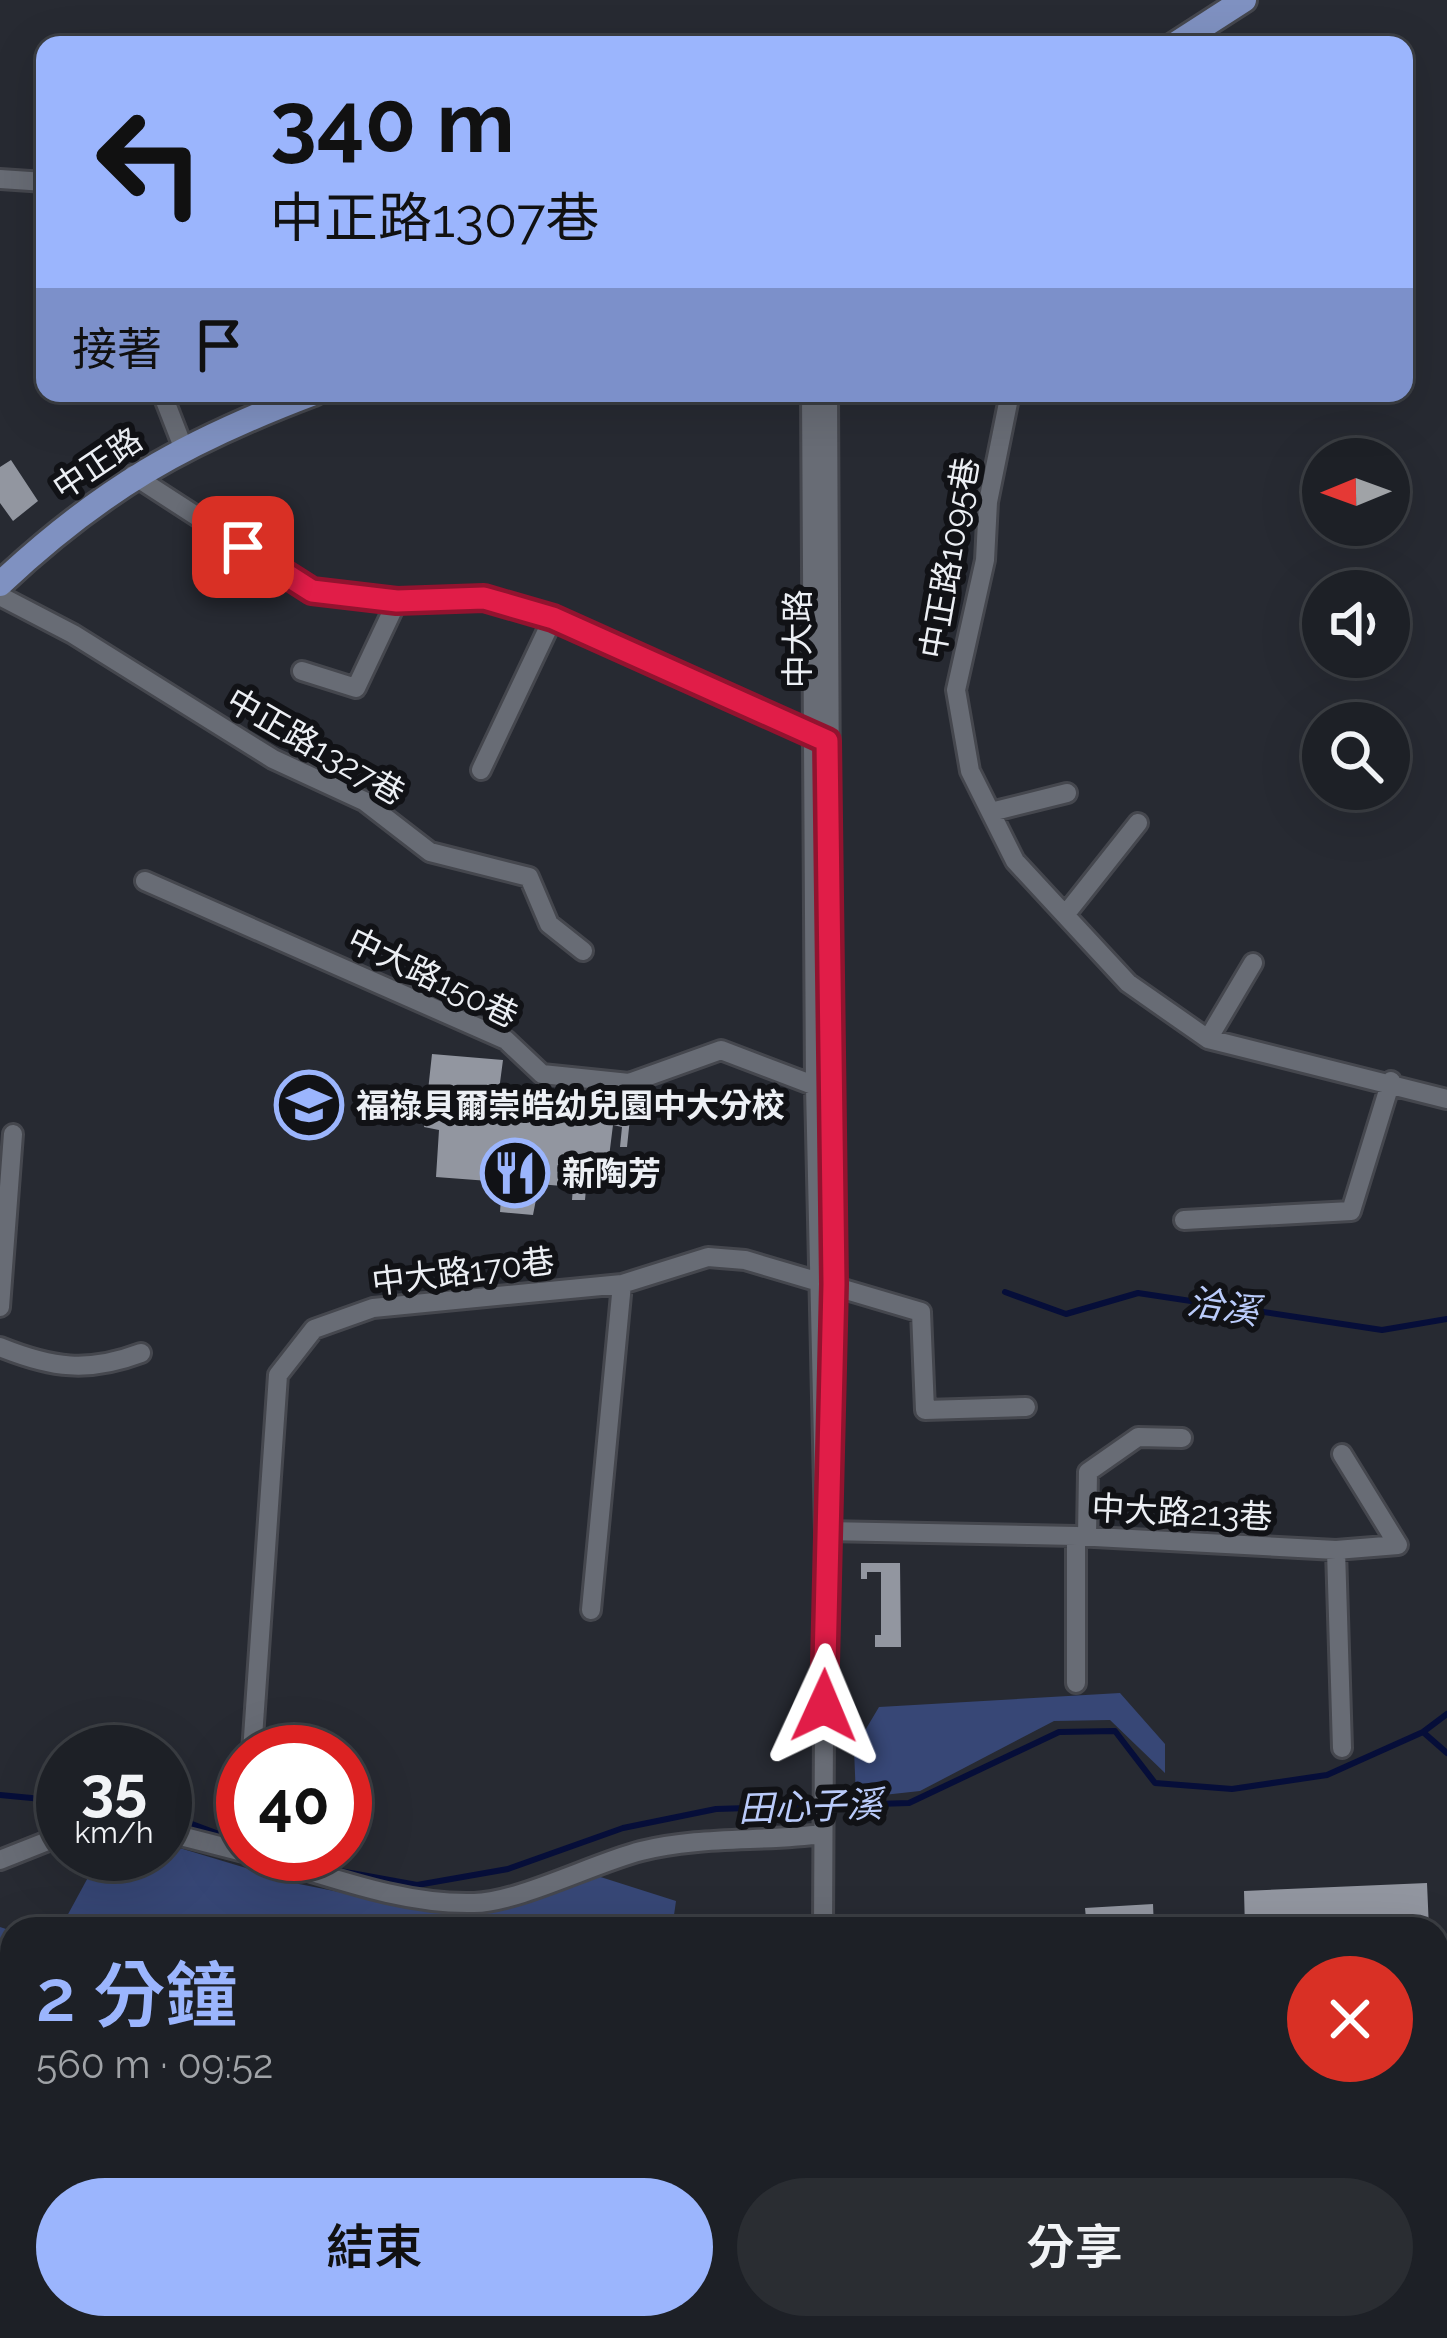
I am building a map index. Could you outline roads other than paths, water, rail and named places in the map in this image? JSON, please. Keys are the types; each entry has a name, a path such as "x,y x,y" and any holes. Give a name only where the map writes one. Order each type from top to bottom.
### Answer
{"main road":[{"path":"1188,36 1244,0"},
{"name":"中正路","path":"0,584 66,522 133,475 182,447 292,402"}],"street":[{"path":"0,179 36,181"},
{"path":"165,402 182,447"},
{"path":"811,402 826,1283 823,1917"},
{"name":"中大路","path":"820,740 828,402"},
{"name":"中正路1095巷","path":"1008,402 988,502 985,560 956,690 970,771 1015,861 1128,983 1208,1039 1447,1099"},
{"path":"133,475 312,591 397,601 484,598 553,618 820,740"},
{"name":"中正路1327巷","path":"0,596 73,634 273,759 364,801 430,852 530,877 549,924 583,951"},
{"path":"302,671 356,688 397,601"},
{"path":"481,770 553,618"},
{"path":"991,812 1067,794"},
{"path":"1065,914 1138,823"},
{"name":"中大路150巷","path":"145,881 506,1040 542,1074 629,1083 721,1050 823,1088"},
{"path":"1208,1039 1253,963"},
{"path":"1184,1220 1351,1211 1390,1081"},
{"path":"0,1307 13,1134"},
{"name":"中大路170巷","path":"254,1725 278,1375 314,1329 373,1308 622,1284 708,1257 745,1260 921,1312 926,1410 1026,1407"},
{"path":"591,1610 622,1284"},
{"path":"0,1347 46,1366 100,1369 141,1353"},
{"path":"1076,1683 1088,1472 1138,1437 1182,1438"},
{"name":"中大路213巷","path":"825,1531 1082,1536 1336,1550 1398,1544 1342,1454"},
{"path":"1336,1550 1342,1748"},
{"path":"347,1881 412,1899 480,1904 641,1851 702,1840 770,1841 823,1829"},
{"path":"0,1860 36,1846"}],"waterway":[{"name":"洽溪","path":"1005,1292 1066,1314 1138,1293 1382,1330 1447,1319"},
{"name":"洽溪","path":"1423,1732 1447,1714"},
{"name":"田心子溪","path":"372,1877 417,1885 508,1869 623,1828 716,1809 909,1803 1059,1732 1115,1731 1155,1783 1232,1789 1327,1775 1423,1732 1447,1753"},
{"name":"田心子溪","path":"0,1795 36,1798"},
{"name":"田心子溪","path":"192,1824 216,1833"}],"place":[{"name":"福祿貝爾崇皓幼兒園中大分校","path":"309,1105"},
{"name":"新陶芳","path":"515,1173"}]}
